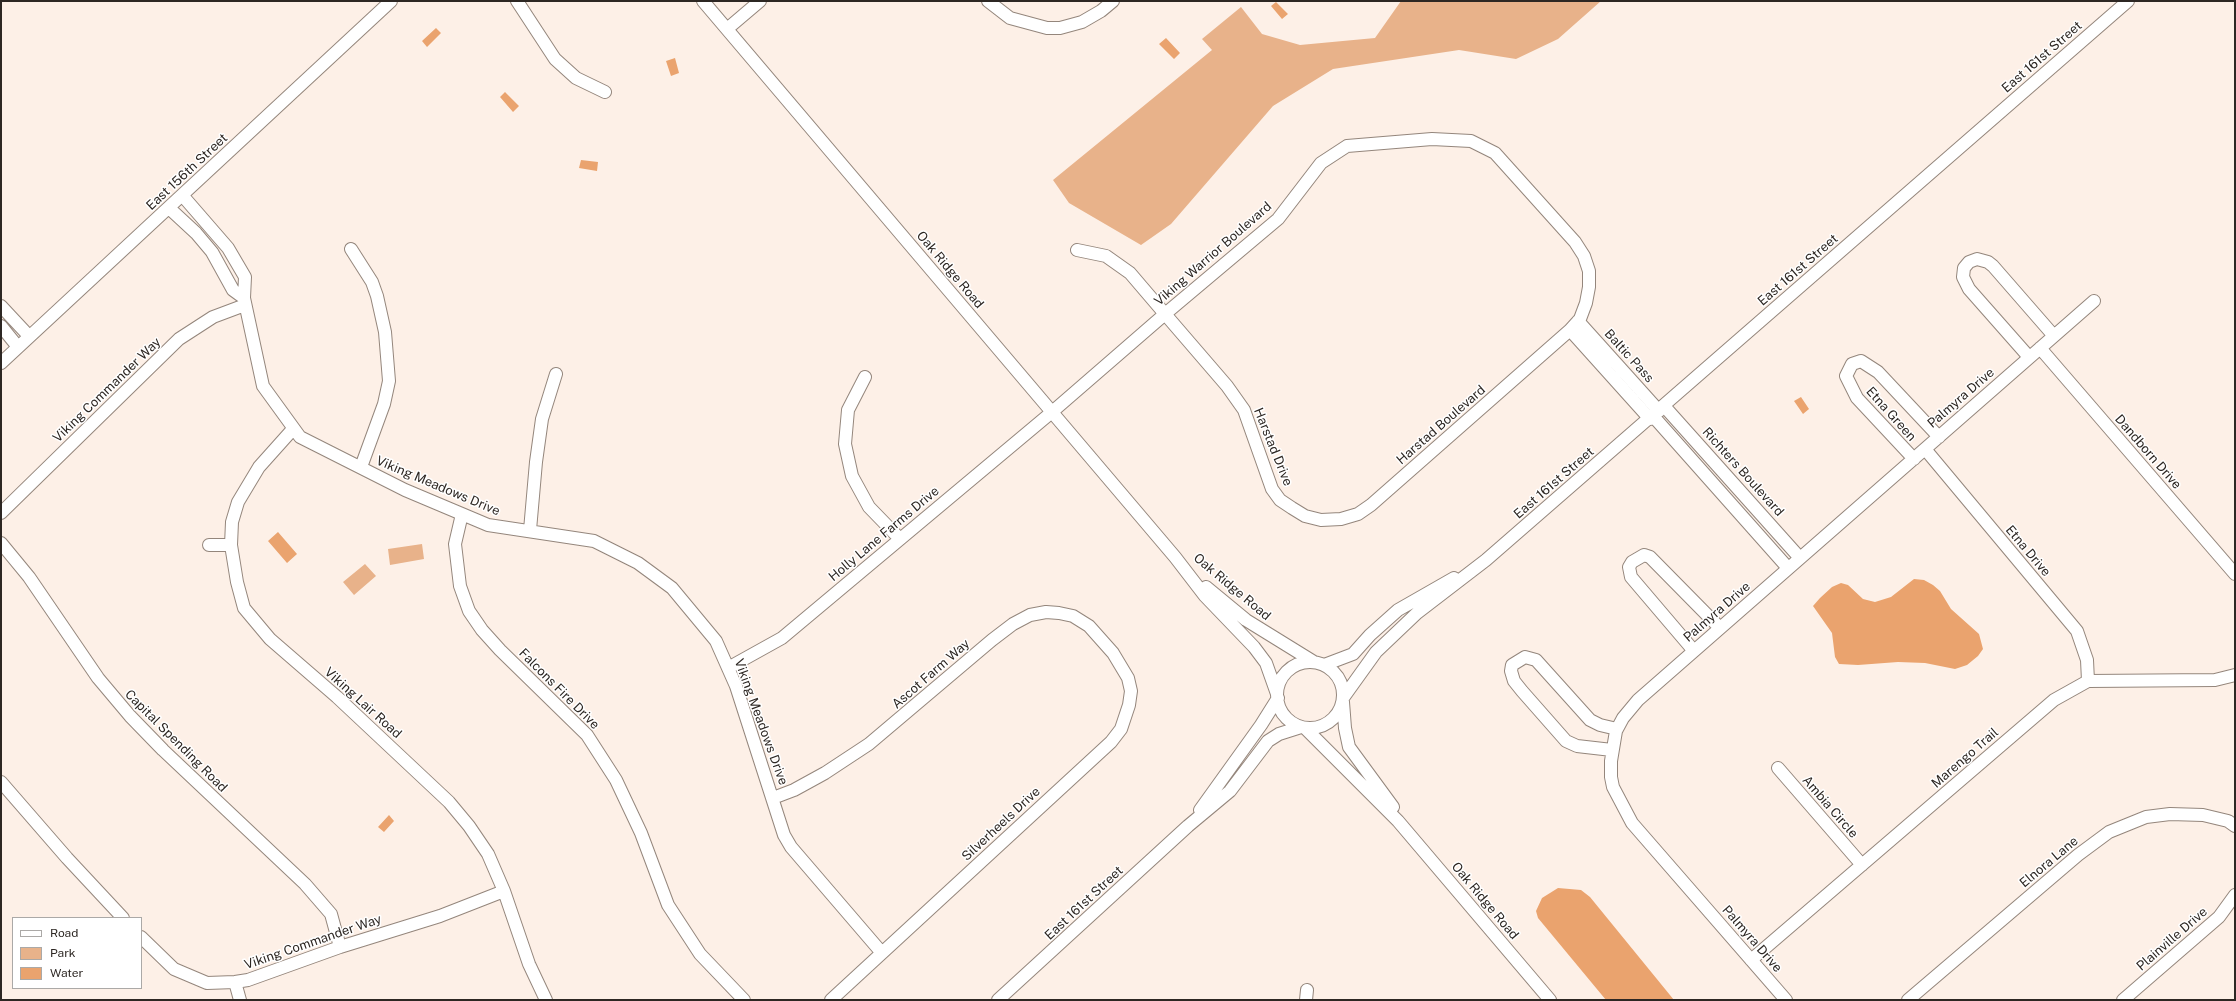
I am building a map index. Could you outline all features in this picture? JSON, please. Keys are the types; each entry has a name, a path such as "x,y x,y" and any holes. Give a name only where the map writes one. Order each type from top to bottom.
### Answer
{"street":[{"name":"East 156th Street","path":"1,363 391,1"},
{"path":"517,1 555,59 576,78 605,92"},
{"name":"Oak Ridge Road","path":"703,1 1175,557 1205,596 1266,663 1277,696"},
{"path":"727,30 760,1"},
{"path":"988,1 1010,18 1047,28 1060,28 1082,22 1101,11 1113,1"},
{"name":"East 161st Street","path":"1343,700 1376,652 1417,613 1486,560 2128,1"},
{"name":"Viking Warrior Boulevard","path":"1052,412 1278,219 1320,163 1347,146 1432,139 1471,141 1495,153 1575,242 1584,256 1589,271 1589,287 1586,303 1574,325"},
{"name":"Viking Meadows Drive","path":"182,195 228,248 245,277 244,301 263,386 300,437 361,467 488,525 530,530 594,542 638,563 672,588 716,640 728,668 773,798 784,835 791,847 882,953"},
{"path":"169,208 196,233 215,258 233,290 244,301"},
{"path":"351,249 372,282 377,296 385,332 388,374 384,404 361,467"},
{"name":"Harstad Drive","path":"1077,250 1106,256 1130,273 1227,386 1244,410 1272,489 1280,500 1305,516 1320,520"},
{"path":"2029,357 1969,289 1963,277 1964,268 1969,262 1977,259 1988,262 1993,266 2054,336"},
{"name":"Viking Commander Way","path":"1,513 179,339 213,317 244,301"},
{"name":"Palmyra Drive","path":"1786,1000 1632,823 1613,786 1611,772 1612,750 1617,728 1638,700 2094,301"},
{"path":"1,306 29,336"},
{"name":"Baltic Pass","path":"1574,325 1656,413"},
{"name":"Harstad Boulevard","path":"1320,520 1341,519 1358,514 1371,505 1574,325"},
{"path":"1,326 18,347"},
{"name":"Dandborn Drive","path":"2040,348 2235,574"},
{"name":"Etna Green","path":"1914,459 1856,398 1846,376 1852,364 1861,361 1878,372 1939,437"},
{"path":"530,530 536,462 542,419 556,374"},
{"path":"865,377 848,410 845,444 852,476 869,507 900,539"},
{"name":"Holly Lane Farms Drive","path":"728,668 782,638 1052,412"},
{"path":"1656,413 1788,568"},
{"name":"Richters Boulevard","path":"1656,413 1800,558"},
{"name":"Viking Lair Road","path":"293,429 259,467 238,502 232,522 231,545 237,582 244,608 270,639 337,697 449,802 469,826 488,854 504,891 529,964 546,1000"},
{"name":"Etna Drive","path":"1925,450 2077,631 2087,660 2088,680"},
{"name":"Falcons Fire Drive","path":"462,514 455,544 460,586 469,611 482,630 500,650 587,735 616,780 641,832 668,905 700,954 744,1000"},
{"name":"Capital Spending Road","path":"1,543 29,577 98,678 130,716 163,750 305,884 331,914 340,947"},
{"path":"209,545 231,545"},
{"path":"1694,651 1631,577 1628,567 1632,562 1639,556 1650,557 1720,628"},
{"name":"Oak Ridge Road","path":"1175,557 1246,620 1319,663"},
{"name":"East 161st Street","path":"1319,663 1353,654 1370,635 1398,610 1486,560"},
{"name":"Ascot Farm Way","path":"773,798 819,776 869,744 992,640 1012,624 1030,615 1046,612 1073,616 1089,626 1108,645"},
{"name":"Silverheels Drive","path":"831,1000 1111,742 1121,729 1129,705 1130,691 1128,678 1121,664 1108,645"},
{"path":"1612,750 1578,746 1566,741 1514,681 1511,672 1512,665 1525,657 1536,660 1590,720 1600,725 1617,728"},
{"path":"1319,663 1333,671 1340,679 1343,700 1340,711 1333,720 1323,726 1303,727 1291,722 1283,715 1277,696 1279,683 1285,674 1298,665 1319,663"},
{"path":"2088,680 2215,680 2235,675"},
{"name":"Marengo Trail","path":"1752,960 2054,700 2088,680"},
{"name":"East 161st Street","path":"1188,826 1256,731 1277,696"},
{"name":"Oak Ridge Road","path":"1343,700 1346,732 1350,747 1392,806 1398,821"},
{"name":"Oak Ridge Road","path":"1303,727 1398,821 1550,1000"},
{"name":"East 161st Street","path":"998,1000 1188,826 1230,791 1268,741 1279,734 1303,727"},
{"name":"Ambia Circle","path":"1778,768 1862,865"},
{"path":"1,782 67,858 122,917"},
{"name":"Elnora Lane","path":"1908,1000 2078,855 2109,832 2146,818 2170,814 2203,815 2228,822 2235,826"},
{"name":"Viking Commander Way","path":"142,938 174,969 207,983 235,982 270,973 340,947 440,916 504,891"},
{"name":"Plainville Drive","path":"2123,1000 2219,917 2235,895"},
{"path":"235,982 240,1000"}],"green space":[{"path":"1401,1 1601,1 1558,39 1516,59 1459,50 1333,69 1273,106 1171,224 1141,245 1069,203 1053,180 1212,50 1202,39 1241,7 1262,34 1300,45 1375,38"},
{"path":"422,544 424,559 390,565 388,549"},
{"path":"365,564 376,576 354,595 343,582"}],"water":[{"path":"1276,2 1288,14 1282,19 1271,6"},
{"path":"436,28 441,33 427,47 422,41"},
{"path":"1166,38 1180,53 1174,59 1159,44"},
{"path":"675,58 679,73 671,76 666,61"},
{"path":"505,92 519,106 513,112 500,97"},
{"path":"581,160 598,162 597,171 579,168"},
{"path":"1801,397 1809,409 1803,414 1794,401"},
{"path":"278,532 297,554 287,563 268,541"},
{"path":"1914,579 1924,580 1933,585 1940,591 1951,609 1979,634 1983,649 1978,656 1967,665 1955,669 1925,663 1898,662 1858,665 1839,664 1835,657 1832,633 1813,606 1820,598 1832,587 1841,583 1848,585 1863,599 1875,602 1891,597"},
{"path":"389,815 394,821 384,832 378,827"},
{"path":"1558,888 1581,890 1590,897 1674,1000 1606,1000 1538,918 1536,911 1542,898"}]}
